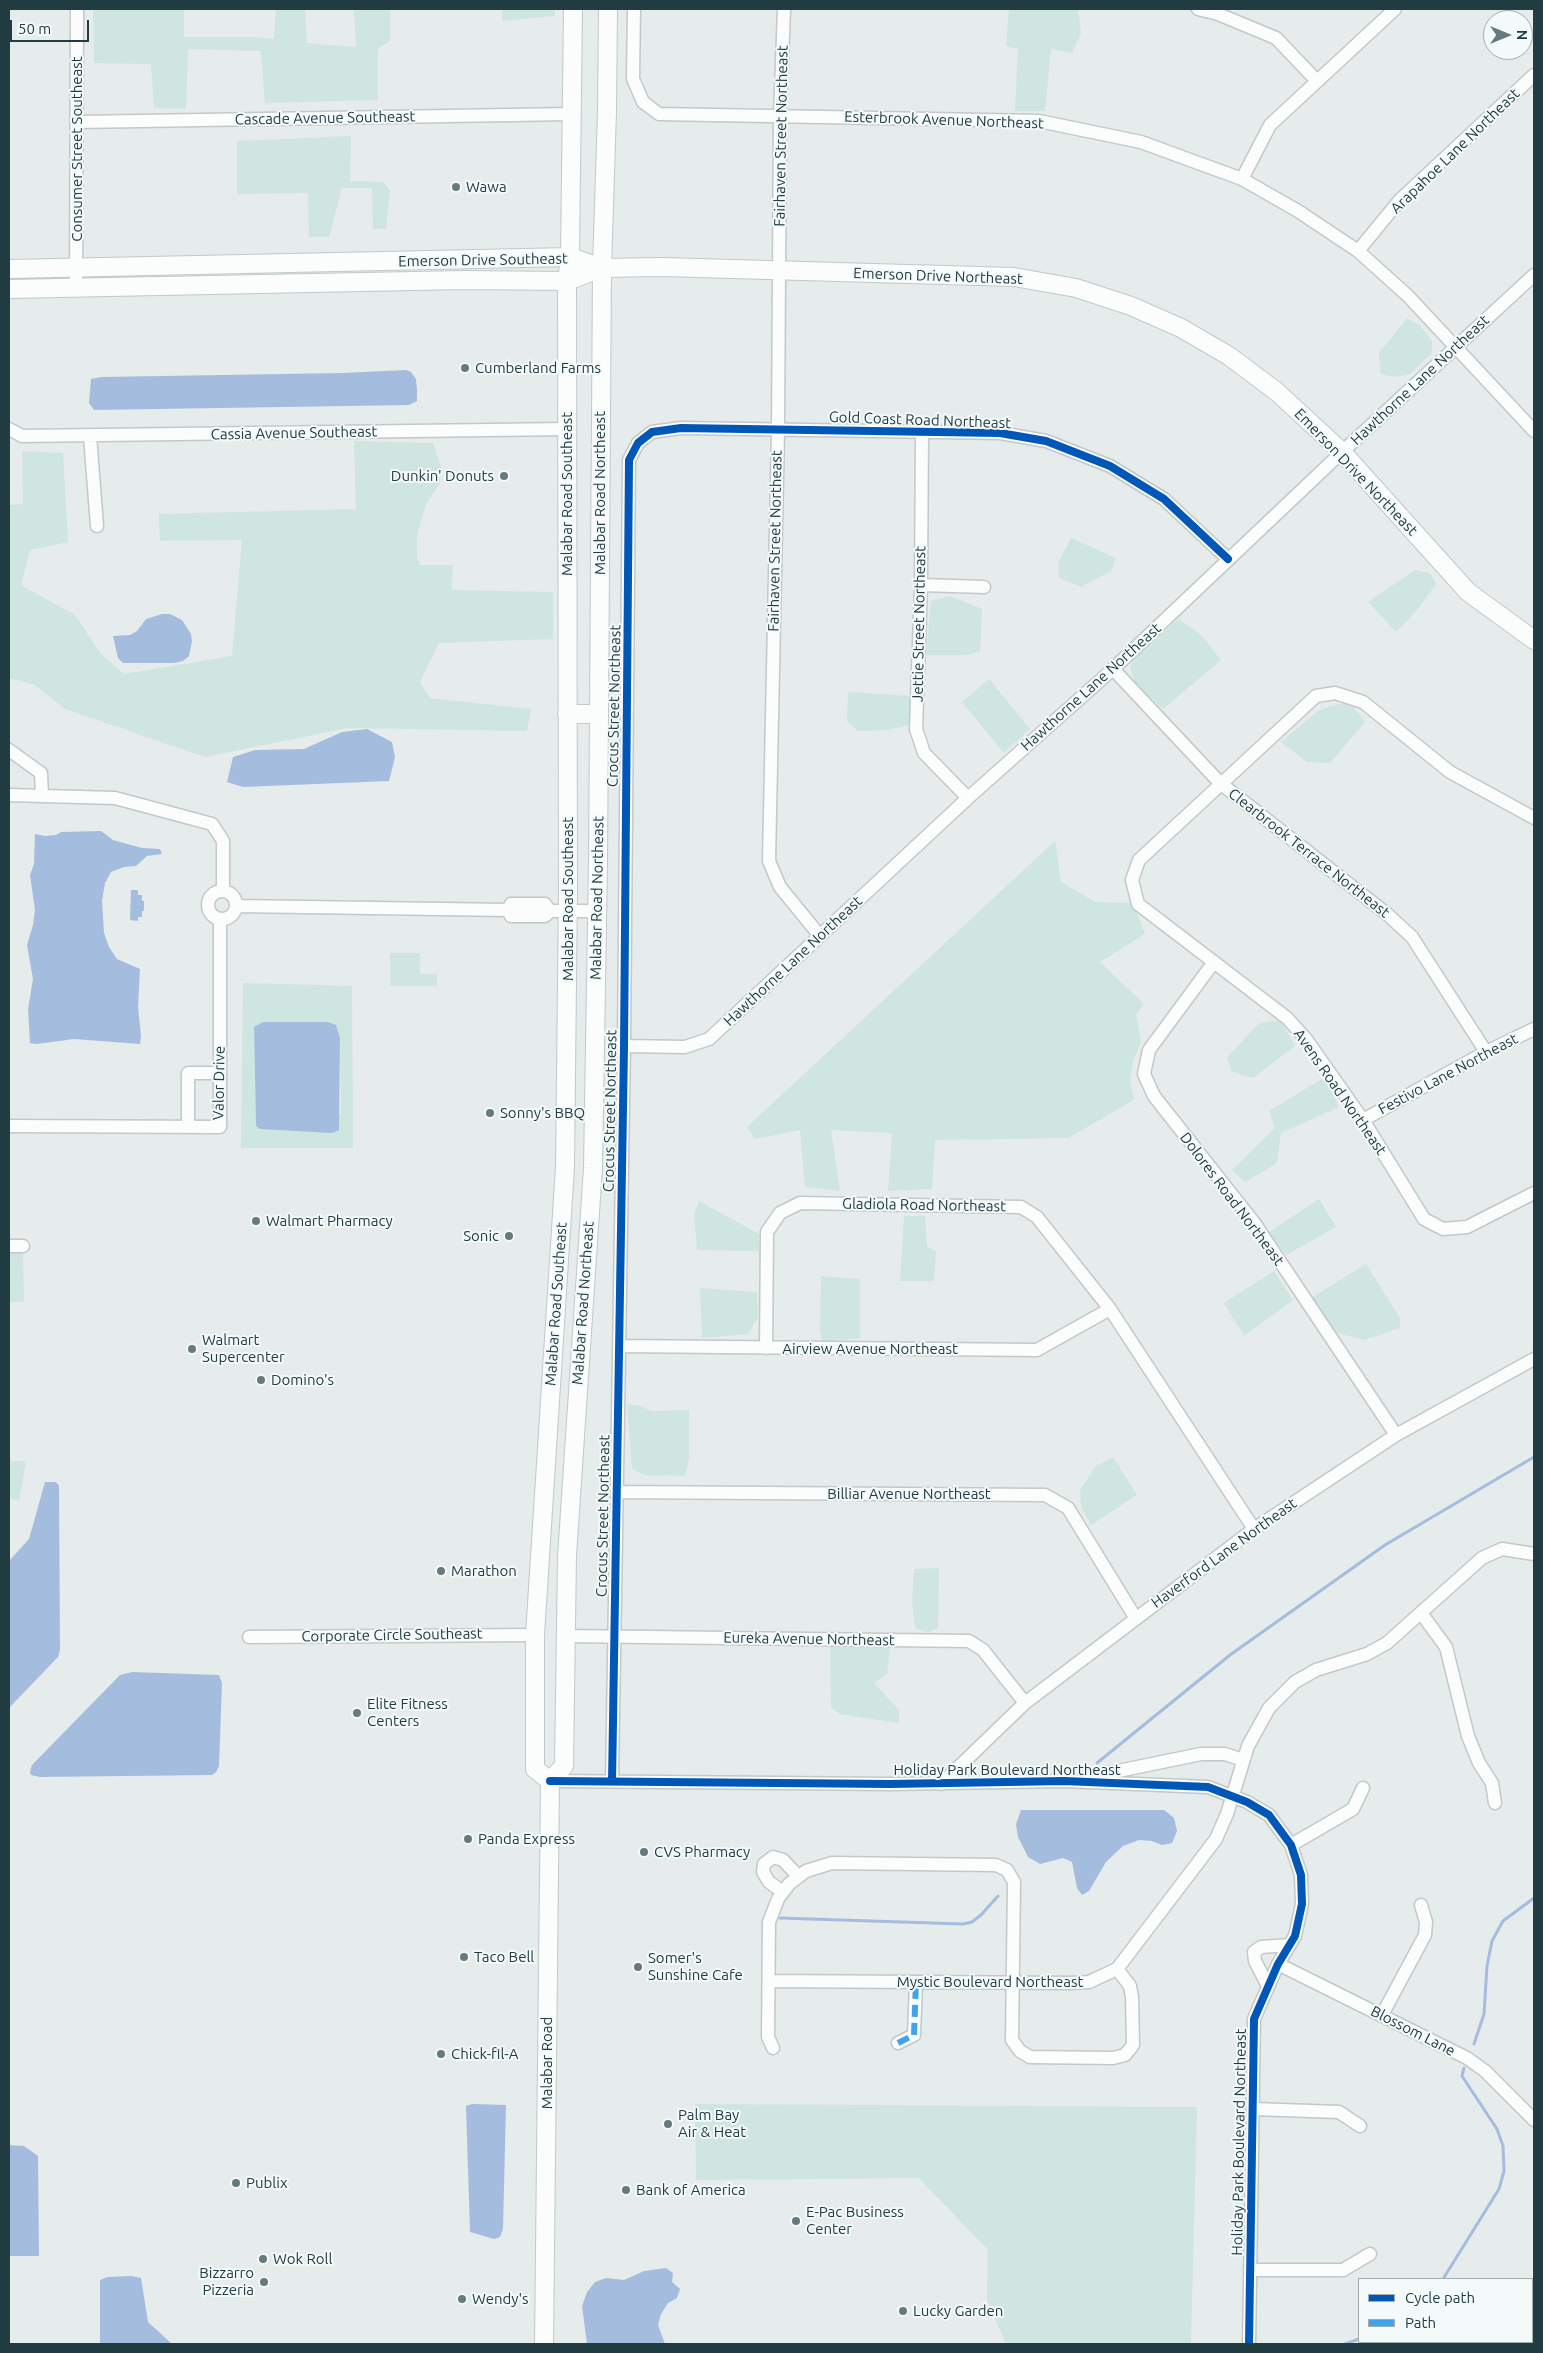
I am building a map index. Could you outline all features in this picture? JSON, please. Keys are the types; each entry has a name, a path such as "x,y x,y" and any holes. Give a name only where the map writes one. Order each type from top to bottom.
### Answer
{"main road":[{"name":"Malabar Road Southeast","path":"550,1782 535,1768 535,1635 565,1167 568,911 567,281 570,257 573,9"},
{"name":"Malabar Road Northeast","path":"550,1782 564,1766 567,1570 593,1168 602,268 608,9"},
{"name":"Emerson Drive Southeast","path":"9,269 570,257 602,268"},
{"name":"Emerson Drive Northeast","path":"602,268 663,267 1014,277 1076,288 1131,306 1180,328 1229,356 1280,394 1342,452 1468,592 1534,640"},
{"name":"Emerson Drive Southeast","path":"9,289 456,280 567,281 602,268"},
{"path":"568,714 599,714"},
{"path":"542,1528 555,1545 567,1570"},
{"name":"Malabar Road","path":"544,2344 550,1782"}],"street":[{"name":"Consumer Street Southeast","path":"76,288 77,9"},
{"name":"Esterbrook Avenue Northeast","path":"634,9 633,79 643,102 659,114 1039,120 1141,142 1242,179 1298,210 1358,251 1408,296 1534,431"},
{"name":"Fairhaven Street Northeast","path":"784,9 780,117 778,430 769,861 780,887 820,936"},
{"path":"1198,9 1219,11 1276,38 1317,81"},
{"path":"1242,179 1270,125 1395,9"},
{"name":"Arapahoe Lane Northeast","path":"1358,251 1398,200 1534,75"},
{"name":"Cascade Avenue Southeast","path":"78,122 572,114"},
{"name":"Hawthorne Lane Northeast","path":"624,1046 685,1048 709,1040 968,798 1112,669 1342,452 1534,275"},
{"name":"Cassia Avenue Southeast","path":"9,429 22,436 90,436 567,429"},
{"name":"Gold Coast Road Northeast","path":"638,443 652,432 666,429 1004,433 1046,441 1110,466 1164,499 1228,560"},
{"name":"Jettie Street Northeast","path":"922,432 921,585 916,729 924,753 968,798"},
{"path":"90,436 97,526"},
{"name":"Crocus Street Northeast","path":"612,1782 613,1636 618,1492 620,1346 630,460 638,443"},
{"path":"921,585 984,587"},
{"name":"Clearbrook Terrace Northeast","path":"1112,669 1220,783 1387,914 1412,937 1486,1052"},
{"path":"1220,783 1316,696 1335,693 1362,702 1450,772 1534,818"},
{"path":"9,750 41,773 42,796"},
{"name":"Avens Road Northeast","path":"1220,783 1139,860 1132,880 1138,904 1293,1025 1306,1039 1363,1120 1424,1219 1443,1229 1467,1227 1534,1193"},
{"path":"9,795 115,798 212,824 223,841 223,891 234,896 236,906 229,918 220,919"},
{"name":"Valor Drive","path":"9,1126 220,1127 220,919 209,911 208,902 213,894 223,891"},
{"path":"236,906 508,910 511,916 545,916 550,910 597,911"},
{"name":"Dolores Road Northeast","path":"1214,962 1149,1050 1144,1074 1154,1096 1254,1223 1396,1435"},
{"name":"Festivo Lane Northeast","path":"1363,1120 1486,1052 1534,1029"},
{"path":"188,1126 188,1073 220,1073"},
{"name":"Gladiola Road Northeast","path":"766,1348 767,1232 780,1213 800,1203 1021,1207 1037,1217 1110,1309 1254,1529"},
{"path":"9,1246 23,1246"},
{"name":"Airview Avenue Northeast","path":"620,1346 1037,1350 1110,1309"},
{"name":"Haverford Lane Northeast","path":"941,1784 1024,1703 1135,1617 1254,1529 1396,1435 1534,1359"},
{"name":"Billiar Avenue Northeast","path":"618,1492 1044,1495 1068,1508 1135,1617"},
{"path":"1232,1795 1243,1760 1269,1708 1295,1682 1316,1670 1367,1654 1387,1643 1482,1558 1502,1549 1534,1554"},
{"path":"1421,1613 1446,1647 1468,1736 1479,1763 1492,1783 1495,1802"},
{"name":"Corporate Circle Southeast","path":"249,1637 535,1635"},
{"name":"Eureka Avenue Northeast","path":"565,1636 969,1641 983,1650 1024,1703"},
{"name":"Holiday Park Boulevard Northeast","path":"1064,1782 1201,1754 1225,1754 1243,1760"},
{"name":"Holiday Park Boulevard Northeast","path":"550,1782 941,1784 1064,1782 1208,1787 1232,1795 1269,1814 1291,1845 1301,1875 1302,1904 1295,1936 1278,1964 1254,2019 1249,2344"},
{"path":"1291,1845 1353,1809 1363,1788"},
{"name":"Mystic Boulevard Northeast","path":"769,1981 1089,1982 1117,1969 1216,1839 1232,1795"},
{"path":"783,1892 769,1882 763,1872 764,1864 773,1857 783,1860 798,1876"},
{"path":"773,2048 768,2037 769,1922 783,1892 798,1876 806,1871 832,1863 987,1864 1007,1870 1014,1882 1012,2040 1020,2051 1030,2056 1113,2058 1125,2055 1133,2045 1130,1986 1117,1969"},
{"path":"1382,2015 1425,1935 1426,1922 1421,1905"},
{"path":"1268,1986 1255,1961 1254,1952 1262,1947 1289,1945"},
{"name":"Blossom Lane","path":"1278,1964 1467,2058 1485,2071 1534,2120"},
{"path":"898,2043 914,2035 916,1982"},
{"path":"1253,2109 1339,2112 1360,2126"},
{"path":"1251,2270 1343,2270 1370,2254"}],"green space":[{"path":"93,9 184,9 184,37 253,37 274,39 276,9 305,9 307,43 356,47 354,9 390,9 390,41 378,49 378,100 265,103 261,51 188,49 186,109 154,108 151,64 94,63"},
{"path":"502,9 555,9 555,16 502,21"},
{"path":"1009,9 1078,9 1081,33 1072,53 1051,49 1045,111 1015,111 1018,49 1006,46"},
{"path":"351,136 350,181 383,182 390,190 386,229 373,229 372,188 342,188 329,237 309,237 308,193 237,194 237,141"},
{"path":"1407,318 1420,326 1432,341 1432,353 1410,374 1395,377 1381,374 1379,353"},
{"path":"354,441 433,443 442,470 439,485 426,504 417,535 417,557 420,565 453,565 451,590 553,592 553,639 439,643 420,682 430,698 531,709 527,731 348,728 205,757 65,709 35,685 9,678 9,505 23,504 22,451 63,453 68,542 30,550 21,585 75,615 100,653 124,674 232,656 242,540 160,541 159,514 356,509"},
{"path":"1071,538 1116,558 1111,571 1081,587 1059,578 1058,563"},
{"path":"1415,570 1430,573 1436,584 1417,610 1396,632 1368,602"},
{"path":"950,596 982,609 980,652 964,655 926,655 931,601"},
{"path":"1179,619 1201,635 1221,660 1163,709 1135,682 1130,668 1133,659"},
{"path":"989,679 1030,729 1004,753 962,702"},
{"path":"848,692 913,696 913,724 888,730 858,731 847,721"},
{"path":"1337,704 1352,705 1365,722 1330,763 1307,762 1281,742 1318,711"},
{"path":"1055,841 1061,882 1095,902 1133,903 1145,934 1100,962 1144,1004 1136,1015 1141,1042 1133,1062 1130,1080 1134,1100 1068,1138 935,1140 932,1189 888,1191 892,1133 831,1130 840,1191 805,1187 800,1130 755,1139 747,1127"},
{"path":"390,953 420,953 420,974 437,974 437,986 390,986"},
{"path":"243,983 352,986 353,1148 241,1148","holes":["336,1025 340,1038 341,1114 256,1126 254,1027"]},
{"path":"1280,1020 1295,1046 1253,1078 1232,1072 1227,1058 1259,1023"},
{"path":"1325,1077 1339,1107 1281,1133 1277,1163 1245,1182 1232,1170 1275,1128 1269,1111"},
{"path":"1319,1199 1336,1227 1286,1255 1269,1232"},
{"path":"699,1201 759,1234 759,1251 697,1250 694,1214"},
{"path":"904,1216 925,1216 927,1246 936,1252 934,1281 900,1281"},
{"path":"9,1251 23,1252 24,1302 9,1302"},
{"path":"1366,1264 1400,1318 1400,1328 1364,1340 1333,1332 1311,1298"},
{"path":"1274,1271 1293,1300 1244,1336 1224,1303"},
{"path":"821,1276 860,1279 860,1338 823,1342 820,1331"},
{"path":"700,1288 757,1292 758,1317 748,1334 702,1338"},
{"path":"627,1404 641,1406 651,1411 689,1410 689,1459 685,1476 644,1475 632,1469"},
{"path":"1113,1457 1137,1495 1091,1525 1081,1507 1080,1490 1096,1466"},
{"path":"9,1461 26,1461 19,1501 9,1498"},
{"path":"939,1568 938,1628 928,1632 915,1628 912,1601 914,1569"},
{"path":"830,1646 890,1647 887,1674 874,1683 899,1710 899,1723 840,1714 831,1707"},
{"path":"695,2104 1197,2107 1191,2344 1006,2344 987,2300 988,2250 919,2178 696,2180"}],"water":[{"path":"406,370 411,372 416,379 417,390 417,401 409,405 94,410 89,403 91,379 101,377 342,373"},
{"path":"162,614 170,614 182,620 191,634 192,641 189,656 183,661 174,663 123,663 118,658 113,636 130,635 137,631 146,619"},
{"path":"367,729 392,742 395,757 389,781 243,787 227,782 233,757 255,750 304,749 342,732"},
{"path":"101,831 113,840 142,848 160,849 162,854 147,856 136,866 124,867 111,872 105,883 102,901 104,933 109,947 117,959 140,969 138,1007 140,1044 74,1039 37,1044 30,1043 28,1009 33,979 27,945 35,910 30,875 34,864 35,834 45,836 56,835 61,832"},
{"path":"131,890 138,890 138,895 142,895 142,901 144,901 144,911 142,911 142,917 138,917 138,921 130,920"},
{"path":"263,1022 328,1022 336,1025 340,1038 339,1130 332,1133 260,1129 256,1126 254,1027"},
{"path":"45,1482 56,1482 59,1486 60,1650 58,1657 9,1708 9,1561 29,1539"},
{"path":"132,1672 219,1675 222,1683 219,1766 216,1772 212,1775 40,1777 31,1775 32,1765 120,1675"},
{"path":"1021,1810 1164,1810 1174,1818 1177,1831 1172,1843 1162,1845 1152,1841 1139,1840 1123,1846 1106,1862 1089,1891 1082,1895 1077,1888 1072,1862 1063,1858 1040,1864 1028,1857 1018,1837 1016,1824"},
{"path":"472,2104 506,2105 503,2229 500,2237 494,2239 470,2232 466,2106"},
{"path":"9,2145 24,2146 38,2156 39,2256 9,2256"},
{"path":"666,2268 673,2273 672,2282 680,2289 677,2298 668,2303 661,2314 658,2325 665,2344 587,2344 582,2306 587,2292 595,2282 606,2278 624,2280 644,2271"},
{"path":"131,2276 141,2278 148,2322 172,2344 100,2344 100,2280 107,2277"}],"waterway":[{"path":"1097,1763 1230,1655 1385,1545 1534,1457"},
{"path":"780,1918 963,1924 972,1922 981,1915 998,1896"},
{"path":"1474,2044 1484,2014 1487,1966 1492,1941 1503,1921 1534,1898"},
{"path":"1444,2278 1499,2189 1504,2171 1503,2146 1497,2129 1462,2076 1464,2068"},
{"path":"1345,2344 1358,2339"}],"marked path":[{"path":"898,2043 914,2035 916,1982"}],"cycle path":[{"path":"612,1781 624,1046 629,460 638,443 652,432 681,428 1000,433 1046,441 1110,466 1164,499 1228,559"},
{"path":"550,1781 890,1784 1064,1781 1208,1787 1247,1802 1269,1815 1291,1845 1301,1875 1302,1904 1295,1936 1278,1964 1254,2019 1249,2344"}],"place":[{"name":"Wawa","path":"456,187"},
{"name":"Cumberland Farms","path":"465,368"},
{"name":"Dunkin' Donuts","path":"504,476"},
{"name":"Sonny's BBQ","path":"490,1113"},
{"name":"Walmart Pharmacy","path":"256,1221"},
{"name":"Sonic","path":"509,1236"},
{"name":"Walmart Supercenter","path":"192,1349"},
{"name":"Domino's","path":"261,1380"},
{"name":"Marathon","path":"441,1571"},
{"name":"Elite Fitness Centers","path":"357,1713"},
{"name":"Panda Express","path":"468,1839"},
{"name":"CVS Pharmacy","path":"644,1852"},
{"name":"Taco Bell","path":"464,1957"},
{"name":"Somer's Sunshine Cafe","path":"638,1967"},
{"name":"Chick-fil-A","path":"441,2054"},
{"name":"Palm Bay Air & Heat","path":"668,2124"},
{"name":"Publix","path":"236,2183"},
{"name":"Bank of America","path":"626,2190"},
{"name":"E-Pac Business Center","path":"796,2221"},
{"name":"Wok Roll","path":"263,2259"},
{"name":"Bizzarro Pizzeria","path":"264,2282"},
{"name":"Wendy's","path":"462,2299"},
{"name":"Lucky Garden","path":"903,2311"}]}
